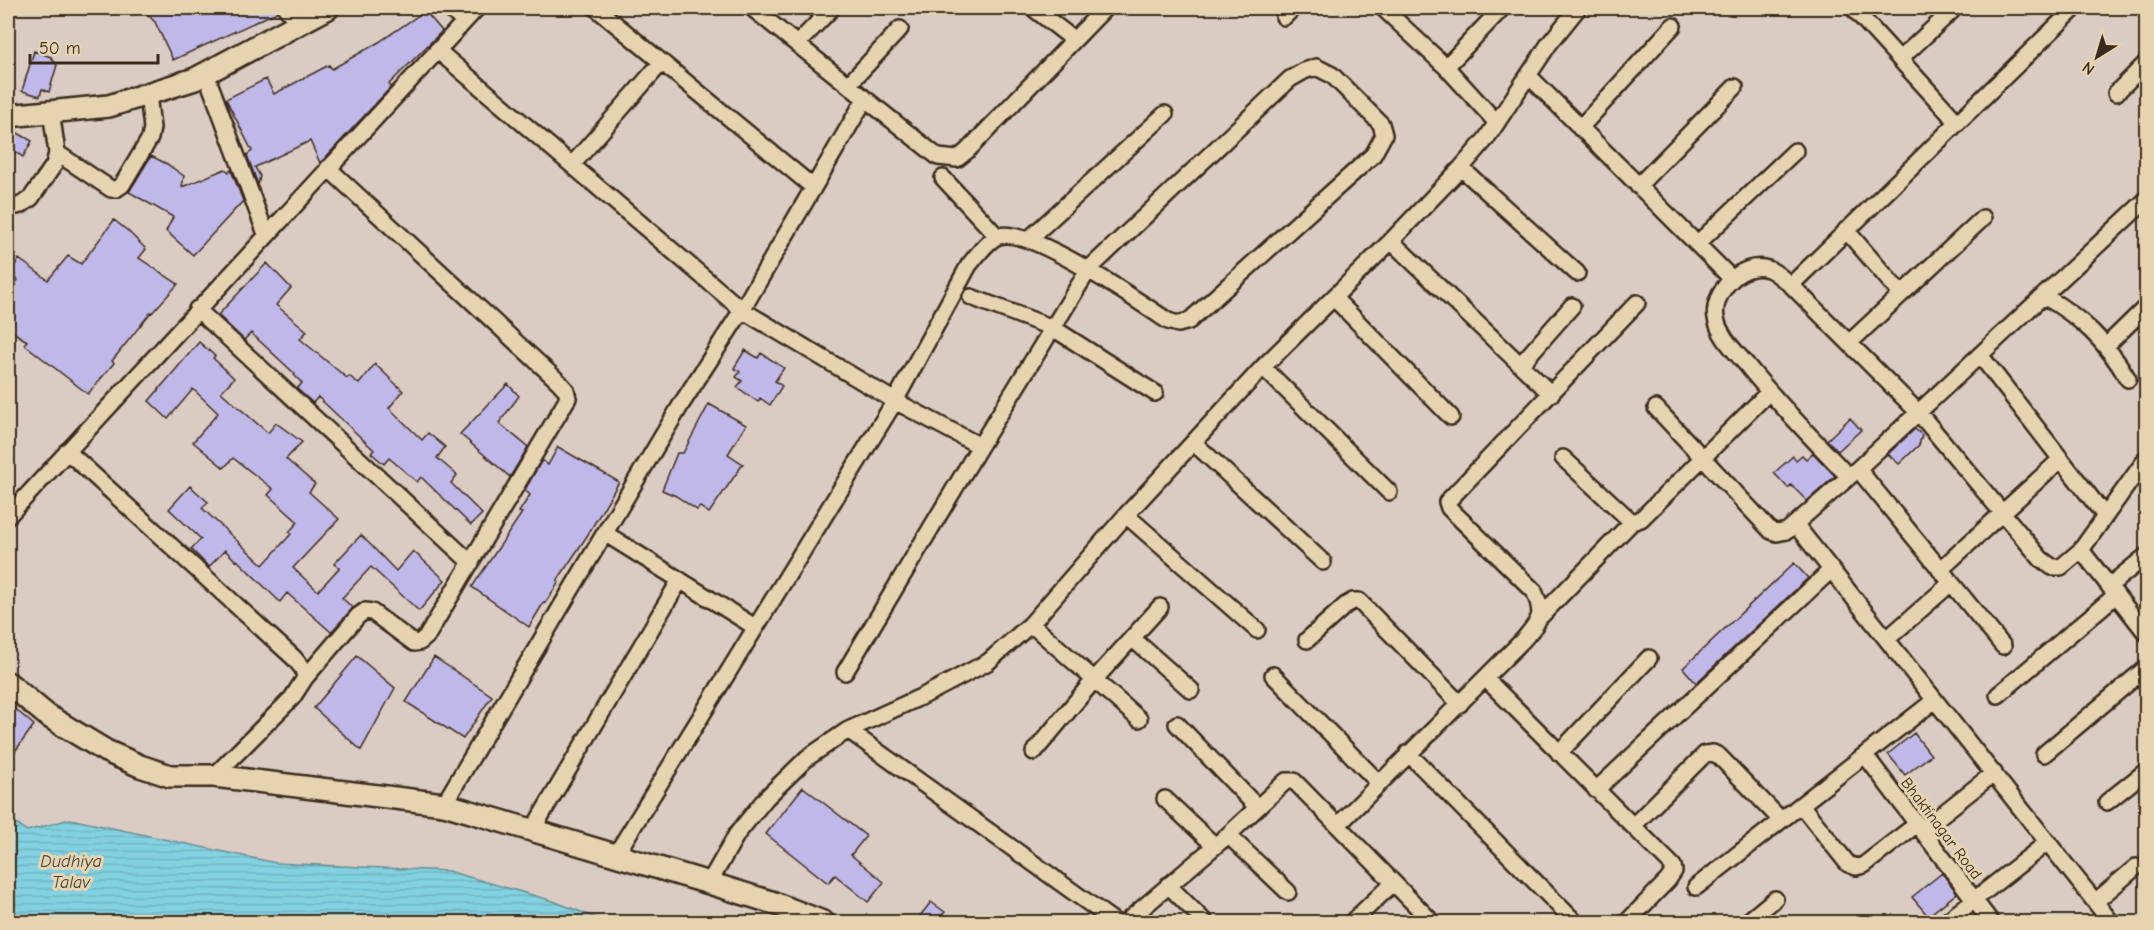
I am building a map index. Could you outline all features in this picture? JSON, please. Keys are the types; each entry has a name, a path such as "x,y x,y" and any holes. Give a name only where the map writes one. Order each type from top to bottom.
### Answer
{"main road":[{"path":"8,116 109,106 195,79 328,8"},
{"path":"8,683 48,716 114,755 170,776 214,776 444,804 710,883 774,903 823,922"}],"street":[{"path":"286,8 300,24"},
{"path":"449,8 463,21"},
{"path":"8,516 477,8"},
{"path":"596,8 813,188"},
{"path":"752,8 939,157 957,159 1105,8"},
{"path":"797,44 832,8"},
{"path":"1033,8 1073,39"},
{"path":"1383,8 1446,67 1497,123"},
{"path":"1446,67 1502,8"},
{"path":"710,883 737,834 766,798 807,758 848,730 925,695 988,662 1031,624 1126,515 1263,367 1391,241 1461,168 1486,139 1549,44 1578,8"},
{"path":"1853,8 1957,122"},
{"path":"1900,59 1955,8"},
{"path":"1791,285 2075,8"},
{"path":"1580,128 1673,26"},
{"path":"848,85 900,29"},
{"path":"437,50 742,310 895,400 980,446"},
{"path":"572,165 662,62"},
{"path":"2116,93 2146,63"},
{"path":"615,856 895,400 969,266 984,247 997,236 1011,235 1028,240 1089,269 1168,321 1178,324 1189,321 1373,155 1384,135 1381,124 1332,75 1316,66 1290,79 1089,269 845,672"},
{"path":"206,74 266,234"},
{"path":"1529,76 1732,279"},
{"path":"1638,186 1736,87"},
{"path":"57,153 111,189 117,189 122,185 150,138 152,128 148,94"},
{"path":"444,804 682,403 742,310 865,99"},
{"path":"8,208 21,205 31,198 54,165 57,153 51,111"},
{"path":"1028,240 1165,114"},
{"path":"1697,244 1795,151"},
{"path":"214,776 292,698 305,678 358,616 365,611 372,612 409,641 420,642 427,636 568,398 566,390 328,168"},
{"path":"1461,168 1577,273"},
{"path":"943,178 997,236"},
{"path":"1656,408 1771,531 1777,533 1787,531 1853,473 2146,200"},
{"path":"1849,343 1983,218"},
{"path":"1846,230 1901,294"},
{"path":"1391,241 1551,394"},
{"path":"2003,646 1940,570 1853,473 1769,393 1725,338 1715,316 1716,302 1732,279 1743,271 1755,268 1768,269 1791,285 1918,412 2041,559 2052,567 2061,567 2081,550 2146,459"},
{"path":"2044,296 2093,330 2128,379"},
{"path":"970,297 1053,328 1155,393"},
{"path":"1334,298 1451,417"},
{"path":"1540,617 1541,607 1534,591 1449,508 1447,502 1637,303"},
{"path":"1521,364 1572,306"},
{"path":"2106,346 2146,307"},
{"path":"197,309 471,563"},
{"path":"1980,355 2105,516"},
{"path":"1263,367 1389,492"},
{"path":"1338,825 1523,640 1540,617 1632,522 1641,519 1769,393"},
{"path":"1194,443 1323,562"},
{"path":"67,451 294,658 303,669 305,678"},
{"path":"1563,458 1632,522"},
{"path":"1940,570 2061,459"},
{"path":"1126,515 1257,630"},
{"path":"1795,524 1994,773 2101,915 2136,867"},
{"path":"606,534 755,627"},
{"path":"2081,550 2146,633"},
{"path":"1998,695 2113,590 2146,556"},
{"path":"1596,790 1831,570"},
{"path":"532,831 680,580"},
{"path":"1887,639 1951,583"},
{"path":"1307,640 1346,605 1359,601 1460,704"},
{"path":"1034,752 1160,607"},
{"path":"1031,624 1138,719"},
{"path":"1132,638 1191,690"},
{"path":"1559,753 1649,658"},
{"path":"2044,754 2146,668"},
{"path":"1273,675 1379,783"},
{"path":"1485,678 1673,866 1674,871 1668,880 1627,922"},
{"path":"1695,887 1935,700"},
{"path":"1177,724 1257,807"},
{"path":"848,730 1115,922"},
{"path":"1408,753 1575,922"},
{"path":"1633,826 1705,754 1713,753 1719,756 1781,820"},
{"name":"Bhaktinagar Road","path":"1865,755 1991,922"},
{"path":"2107,802 2146,771"},
{"path":"1801,805 1848,864 1856,867 1864,865 1994,773"},
{"path":"1126,922 1228,835 1286,781 1294,782 1432,922"},
{"path":"1165,799 1215,846"},
{"path":"1228,835 1288,892"},
{"path":"1946,922 2048,842"},
{"path":"1352,922 1393,883"},
{"path":"1168,885 1205,922"},
{"path":"1747,922 1775,899"}],"water":[{"name":"Dudhiya Talav","path":"8,819 27,831 70,819 276,863 448,871 553,901 607,922 8,922"}],"building":[{"path":"141,8 277,8 277,12 173,60 155,22"},
{"path":"425,11 442,31 389,84 391,87 324,159 320,163 310,141 255,167 260,176 258,185 247,155 252,151 226,99 266,79 274,94 329,65 332,69 379,42"},
{"path":"34,51 51,57 57,65 49,92 42,89 40,96 22,91"},
{"path":"16,132 32,141 23,157 8,148 8,135"},
{"path":"151,156 184,176 182,187 225,169 229,172 231,170 243,201 193,255 166,231 173,217 129,192"},
{"path":"114,220 146,249 139,258 178,284 151,312 88,394 24,344 27,341 8,329 8,293 18,280 9,274 19,259 48,280 68,256 81,264"},
{"path":"267,263 291,288 276,305 307,331 300,339 347,378 349,376 359,384 375,364 403,391 389,408 422,440 428,433 445,447 437,458 457,475 451,483 482,514 471,525 421,477 417,482 389,458 384,464 371,453 374,450 318,397 313,403 297,389 302,383 295,374 251,333 244,340 218,315"},
{"path":"199,342 234,378 221,392 268,433 276,423 302,442 286,459 315,484 309,492 339,519 293,568 318,591 339,568 334,564 361,535 396,571 413,551 445,580 419,611 371,567 342,598 353,608 331,632 287,593 280,602 225,550 209,567 191,549 201,539 169,509 190,486 208,502 202,508 263,565 291,534 289,532 298,522 268,495 273,489 233,458 224,468 193,442 218,413 193,389 168,419 149,401"},
{"path":"745,350 758,358 761,353 784,368 775,381 782,386 770,405 760,398 758,402 737,387 742,381 736,377 740,372 734,368"},
{"path":"508,384 519,396 499,423 528,447 510,477 460,434"},
{"path":"709,404 746,425 728,454 743,464 709,513 700,507 697,510 662,490 677,453 683,453"},
{"path":"1850,418 1861,430 1838,451 1827,440"},
{"path":"1915,429 1922,435 1919,445 1899,464 1888,454"},
{"path":"558,447 619,482 529,627 472,587 522,513 519,512 530,495 525,490 542,460 548,465"},
{"path":"1813,453 1835,476 1807,501 1791,485 1788,488 1774,473 1793,456 1796,460 1802,455 1806,459"},
{"path":"1794,563 1808,578 1696,683 1683,668"},
{"path":"357,656 395,688 361,750 314,708"},
{"path":"434,657 492,696 463,739 406,702"},
{"path":"8,703 34,725 8,761"},
{"path":"1914,733 1931,755 1905,775 1888,754"},
{"path":"803,787 866,836 851,855 884,882 868,902 835,875 828,883 766,834"},
{"path":"1942,873 1957,893 1928,916 1912,897"},
{"path":"931,902 945,912 936,922 915,922"}]}
